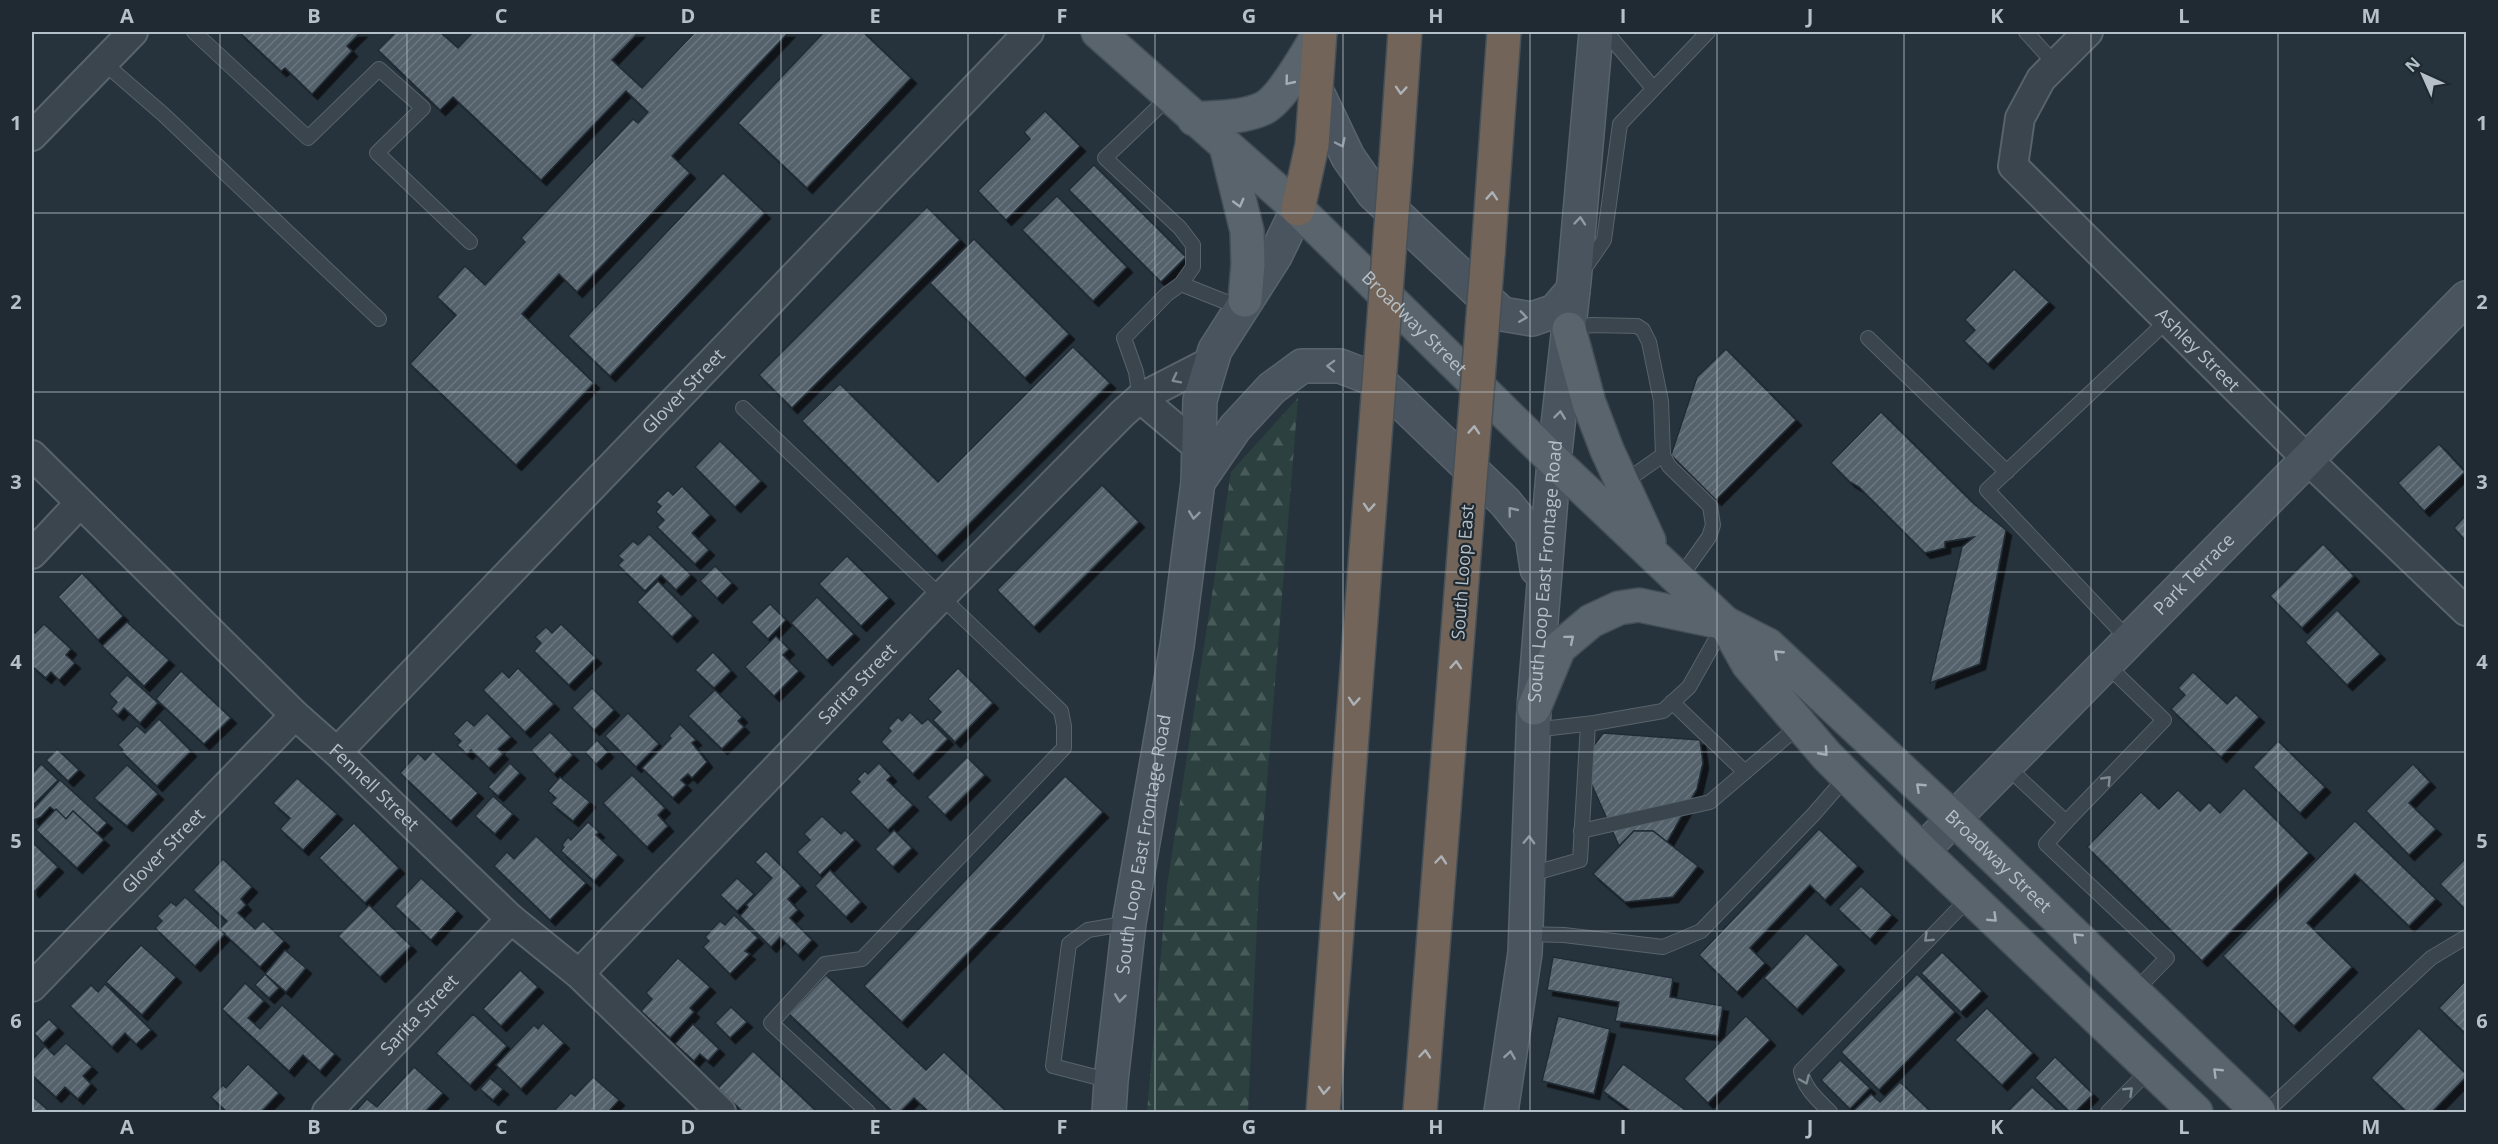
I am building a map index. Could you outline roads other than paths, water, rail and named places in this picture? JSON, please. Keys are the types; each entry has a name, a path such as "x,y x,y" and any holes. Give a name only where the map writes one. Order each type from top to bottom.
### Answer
{"highway":[{"path":"1298,209 1312,145 1320,32"},
{"path":"1323,1113 1405,32"},
{"name":"South Loop East","path":"1420,1113 1504,32"}],"main road":[{"name":"Broadway Street","path":"1098,32 1298,209 1554,461 1725,622 1768,645 1954,819 2259,1113"},
{"path":"1194,119 1238,115 1266,107 1292,78 1320,32"},
{"name":"South Loop East Frontage Road","path":"1501,1113 1525,953 1533,719 1554,461 1574,286 1596,32"},
{"path":"1316,90 1348,158 1373,193 1502,314 1532,319 1556,311 1574,286"},
{"path":"1226,146 1247,231 1248,264 1243,304"},
{"name":"South Loop East Frontage Road","path":"1110,1097 1129,923 1177,646 1198,482 1200,400 1215,350 1275,256 1298,209"},
{"name":"Park Terrace","path":"1922,851 2466,298"},
{"path":"1569,329 1589,403 1656,557"},
{"path":"1198,482 1235,428 1272,388 1302,366 1340,366 1379,381 1505,502 1532,535 1543,604"},
{"path":"1533,719 1559,648 1591,621 1619,608 1639,605 1725,622"},
{"name":"Broadway Street","path":"1725,622 1748,664 1847,776 1922,851 2196,1113"}],"street":[{"path":"32,136 133,32"},
{"name":"Glover Street","path":"337,752 1029,32"},
{"path":"2055,64 2088,32"},
{"name":"Ashley Street","path":"2055,64 2041,79 2020,118 2013,166 2307,459 2466,611"},
{"name":"Sarita Street","path":"579,974 942,596 1140,398 1212,361"},
{"path":"1140,398 1198,447"},
{"name":"Fennell Street","path":"32,455 296,715 511,919 579,974 721,1113"},
{"path":"32,554 81,503"},
{"name":"Glover Street","path":"32,987 296,715"},
{"name":"Sarita Street","path":"327,1113 511,919"}],"lane":[{"path":"194,32 308,138 379,69 423,108 376,153 470,242"},
{"path":"1606,32 1653,88"},
{"path":"1574,286 1604,240 1620,124 1708,32"},
{"path":"2026,32 2055,64"},
{"path":"103,62 164,115 379,319"},
{"path":"1140,398 1136,372 1124,338 1167,294 1181,284 1193,267 1193,245 1180,228 1105,158 1170,96"},
{"path":"1181,284 1243,304"},
{"path":"2130,641 1987,490 2168,320"},
{"path":"1569,329 1637,326 1643,330 1649,342 1661,400 1663,455 1669,466 1710,506 1713,525 1709,537 1679,579"},
{"path":"1869,338 2007,472"},
{"path":"743,408 1061,711 1064,726 1064,748 862,959 825,964 771,1023 868,1113"},
{"path":"1623,484 1663,455"},
{"path":"1533,719 1588,724 1663,711 1689,687 1725,622"},
{"path":"2106,664 2164,720 2046,844 2167,958 2134,992"},
{"path":"1672,702 1745,772"},
{"path":"1528,876 1580,860 1588,724"},
{"path":"1581,831 1710,802 1800,725"},
{"path":"2006,766 2066,822"},
{"path":"1526,934 1564,935 1663,947 1701,931 1813,815 1847,776"},
{"path":"1830,1113 1810,1092 1802,1079 1801,1071 1970,897"},
{"path":"1110,1097 1053,1066 1069,944 1088,930 1129,923"},
{"path":"2266,1113 2432,958 2466,937"},
{"path":"2108,1113 2150,1069"}]}
